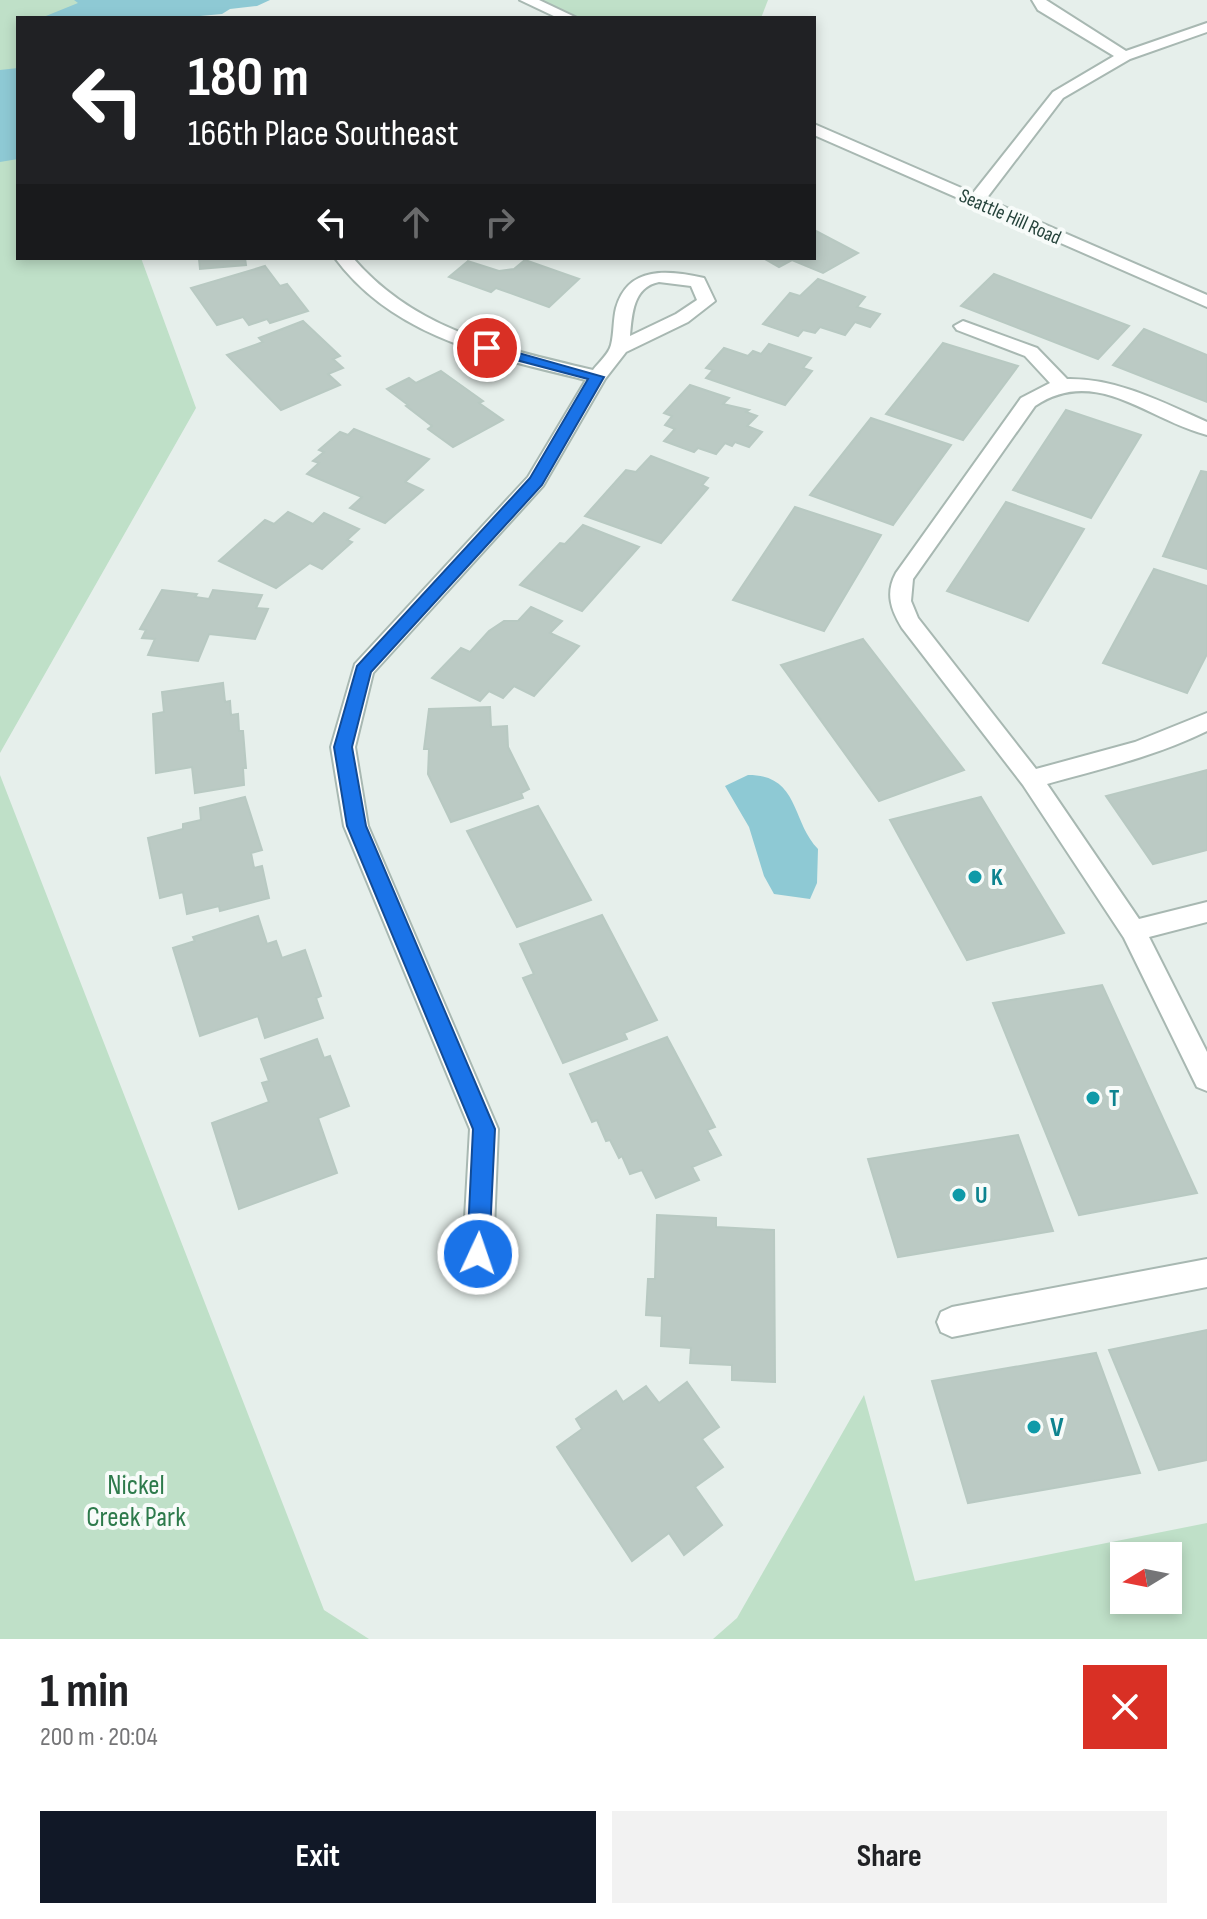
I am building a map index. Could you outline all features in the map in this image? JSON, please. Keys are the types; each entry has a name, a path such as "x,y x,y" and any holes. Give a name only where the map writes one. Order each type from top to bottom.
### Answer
{"street":[{"path":"1039,0 1043,7 1125,56"},
{"path":"518,16 532,1 566,16"},
{"path":"975,202 1058,95 1125,56 1207,27"},
{"name":"Seattle Hill Road","path":"816,130 1207,302"},
{"path":"345,260 360,281 405,314 459,341 597,377"},
{"path":"478,1254 484,1129 356,826 343,747 363,670 536,481 597,377 620,348 682,318 706,301 698,282 670,275 647,278 630,289 622,312 620,348"},
{"path":"963,326 1031,352 1061,384"},
{"path":"1207,429 1096,384 1047,387 1028,402 903,578 898,594 901,609 910,623 1031,779 1133,931 1207,1079"},
{"path":"1031,779 1105,759 1188,731 1207,721"},
{"path":"1133,931 1207,912"},
{"path":"952,1322 1207,1273"}],"green space":[{"path":"0,0 161,0 155,16 16,16 16,260 142,260 196,408 0,753"},
{"path":"527,0 768,0 762,16 565,16"},
{"name":"Nickel Creek Park","path":"0,775 324,1610 369,1639 0,1639"},
{"path":"864,1395 915,1581 1110,1542 1110,1614 1182,1614 1182,1542 1111,1542 1207,1523 1207,1639 713,1639 737,1618"}],"water":[{"path":"74,0 270,0 257,6 230,9 222,14 200,16 46,16 78,3"},
{"path":"16,68 16,159 0,162 0,70"},
{"path":"748,775 765,777 786,791 809,838 818,849 817,883 810,899 774,894 764,876 749,827 725,786"}],"building":[{"path":"816,231 858,253 823,273 792,260 816,260"},
{"path":"199,260 245,260 246,265 200,269"},
{"path":"525,260 579,279 549,307 496,288 491,292 449,277 468,261 499,271 514,269"},
{"path":"767,260 792,260 779,267"},
{"path":"265,266 280,286 287,284 308,311 270,323 267,319 249,325 243,317 217,325 191,288"},
{"path":"994,274 1129,326 1098,359 961,306"},
{"path":"818,279 865,297 857,307 880,314 870,327 855,322 845,335 820,327 815,333 803,330 798,336 763,324 790,293 800,296"},
{"path":"303,321 340,356 333,359 343,368 328,374 340,385 281,410 227,355 263,342 259,338"},
{"path":"1144,329 1207,355 1207,402 1113,365"},
{"path":"943,343 1018,366 963,440 886,414"},
{"path":"769,344 811,358 803,368 812,371 785,405 706,378 713,370 706,368 724,348 748,356 753,351 761,354"},
{"path":"441,371 483,401 479,403 503,420 453,447 428,429 432,426 387,389 409,378 416,383"},
{"path":"690,385 729,398 723,404 749,410 746,412 757,416 747,426 762,432 749,447 735,442 732,446 725,443 716,454 698,448 694,452 664,441 675,429 665,425 672,416 664,413"},
{"path":"1066,410 1141,435 1091,518 1013,490"},
{"path":"871,418 951,445 893,525 810,495"},
{"path":"354,429 429,459 405,482 423,490 385,523 350,508 362,497 307,474 319,463 313,461 324,452 319,450 340,432 348,435"},
{"path":"651,456 708,478 702,485 708,488 661,543 585,516 626,470 636,472"},
{"path":"1201,471 1207,472 1207,569 1163,556"},
{"path":"1006,502 1084,529 1028,621 947,591"},
{"path":"795,507 881,535 824,631 733,600"},
{"path":"288,512 313,524 324,513 359,529 347,540 352,542 322,569 310,563 276,588 219,561 265,520 274,524"},
{"path":"583,525 639,547 582,611 520,585 560,543 565,544"},
{"path":"1154,569 1207,586 1207,654 1187,693 1103,663"},
{"path":"162,590 197,594 195,597 209,599 213,590 262,595 256,608 268,609 255,639 209,634 198,661 148,655 155,639 142,638 146,630 140,629"},
{"path":"531,607 562,621 550,633 579,646 534,696 514,686 503,698 489,691 480,701 432,678 461,648 470,652 489,631 504,621 518,621"},
{"path":"863,639 964,770 879,801 781,665"},
{"path":"223,683 225,702 230,701 231,715 238,714 239,731 243,731 244,785 195,793 192,767 156,773 153,714 164,712 162,692"},
{"path":"490,707 491,727 507,726 508,747 529,789 521,793 523,798 451,822 428,774 429,749 424,749 429,709"},
{"path":"1207,770 1207,850 1153,864 1106,796"},
{"path":"245,797 262,850 251,853 254,868 262,866 269,898 220,911 219,906 187,914 183,892 160,898 148,838 183,829 183,824 201,820 200,808"},
{"name":"K","path":"981,797 1064,933 967,960 890,820"},
{"path":"538,806 591,900 517,927 467,831"},
{"path":"602,915 657,1020 624,1033 627,1039 563,1063 523,978 534,974 520,944"},
{"path":"258,916 267,944 276,941 282,958 305,950 321,996 316,998 323,1018 265,1038 258,1016 200,1036 173,948 195,941 193,937"},
{"name":"T","path":"1102,985 1197,1193 1079,1215 993,1003"},
{"path":"667,1037 715,1127 707,1130 721,1155 692,1167 699,1180 656,1198 642,1170 630,1174 622,1156 619,1158 610,1140 606,1141 597,1120 592,1122 570,1074"},
{"path":"317,1039 324,1058 330,1056 349,1106 318,1118 337,1173 239,1209 212,1123 269,1102 262,1083 269,1081 261,1059"},
{"name":"U","path":"1018,1135 1053,1231 898,1257 868,1159"},
{"path":"657,1215 716,1218 716,1227 774,1230 775,1382 732,1380 732,1365 690,1363 691,1348 661,1346 662,1316 646,1315 648,1279 655,1279"},
{"path":"1207,1330 1207,1460 1159,1470 1109,1350"},
{"name":"V","path":"1096,1353 1140,1473 968,1503 932,1381"},
{"path":"687,1382 719,1427 702,1439 723,1467 695,1487 722,1525 684,1555 669,1533 632,1561 557,1447 582,1429 576,1419 616,1391 623,1402 646,1386 659,1403"}],"place":[{"name":"K","path":"975,877"},
{"name":"T","path":"1093,1098"},
{"name":"U","path":"959,1195"},
{"name":"V","path":"1034,1427"}],"route":[{"path":"478,1254 484,1129 356,826 343,747 363,670 536,481 597,377 487,348"}]}
